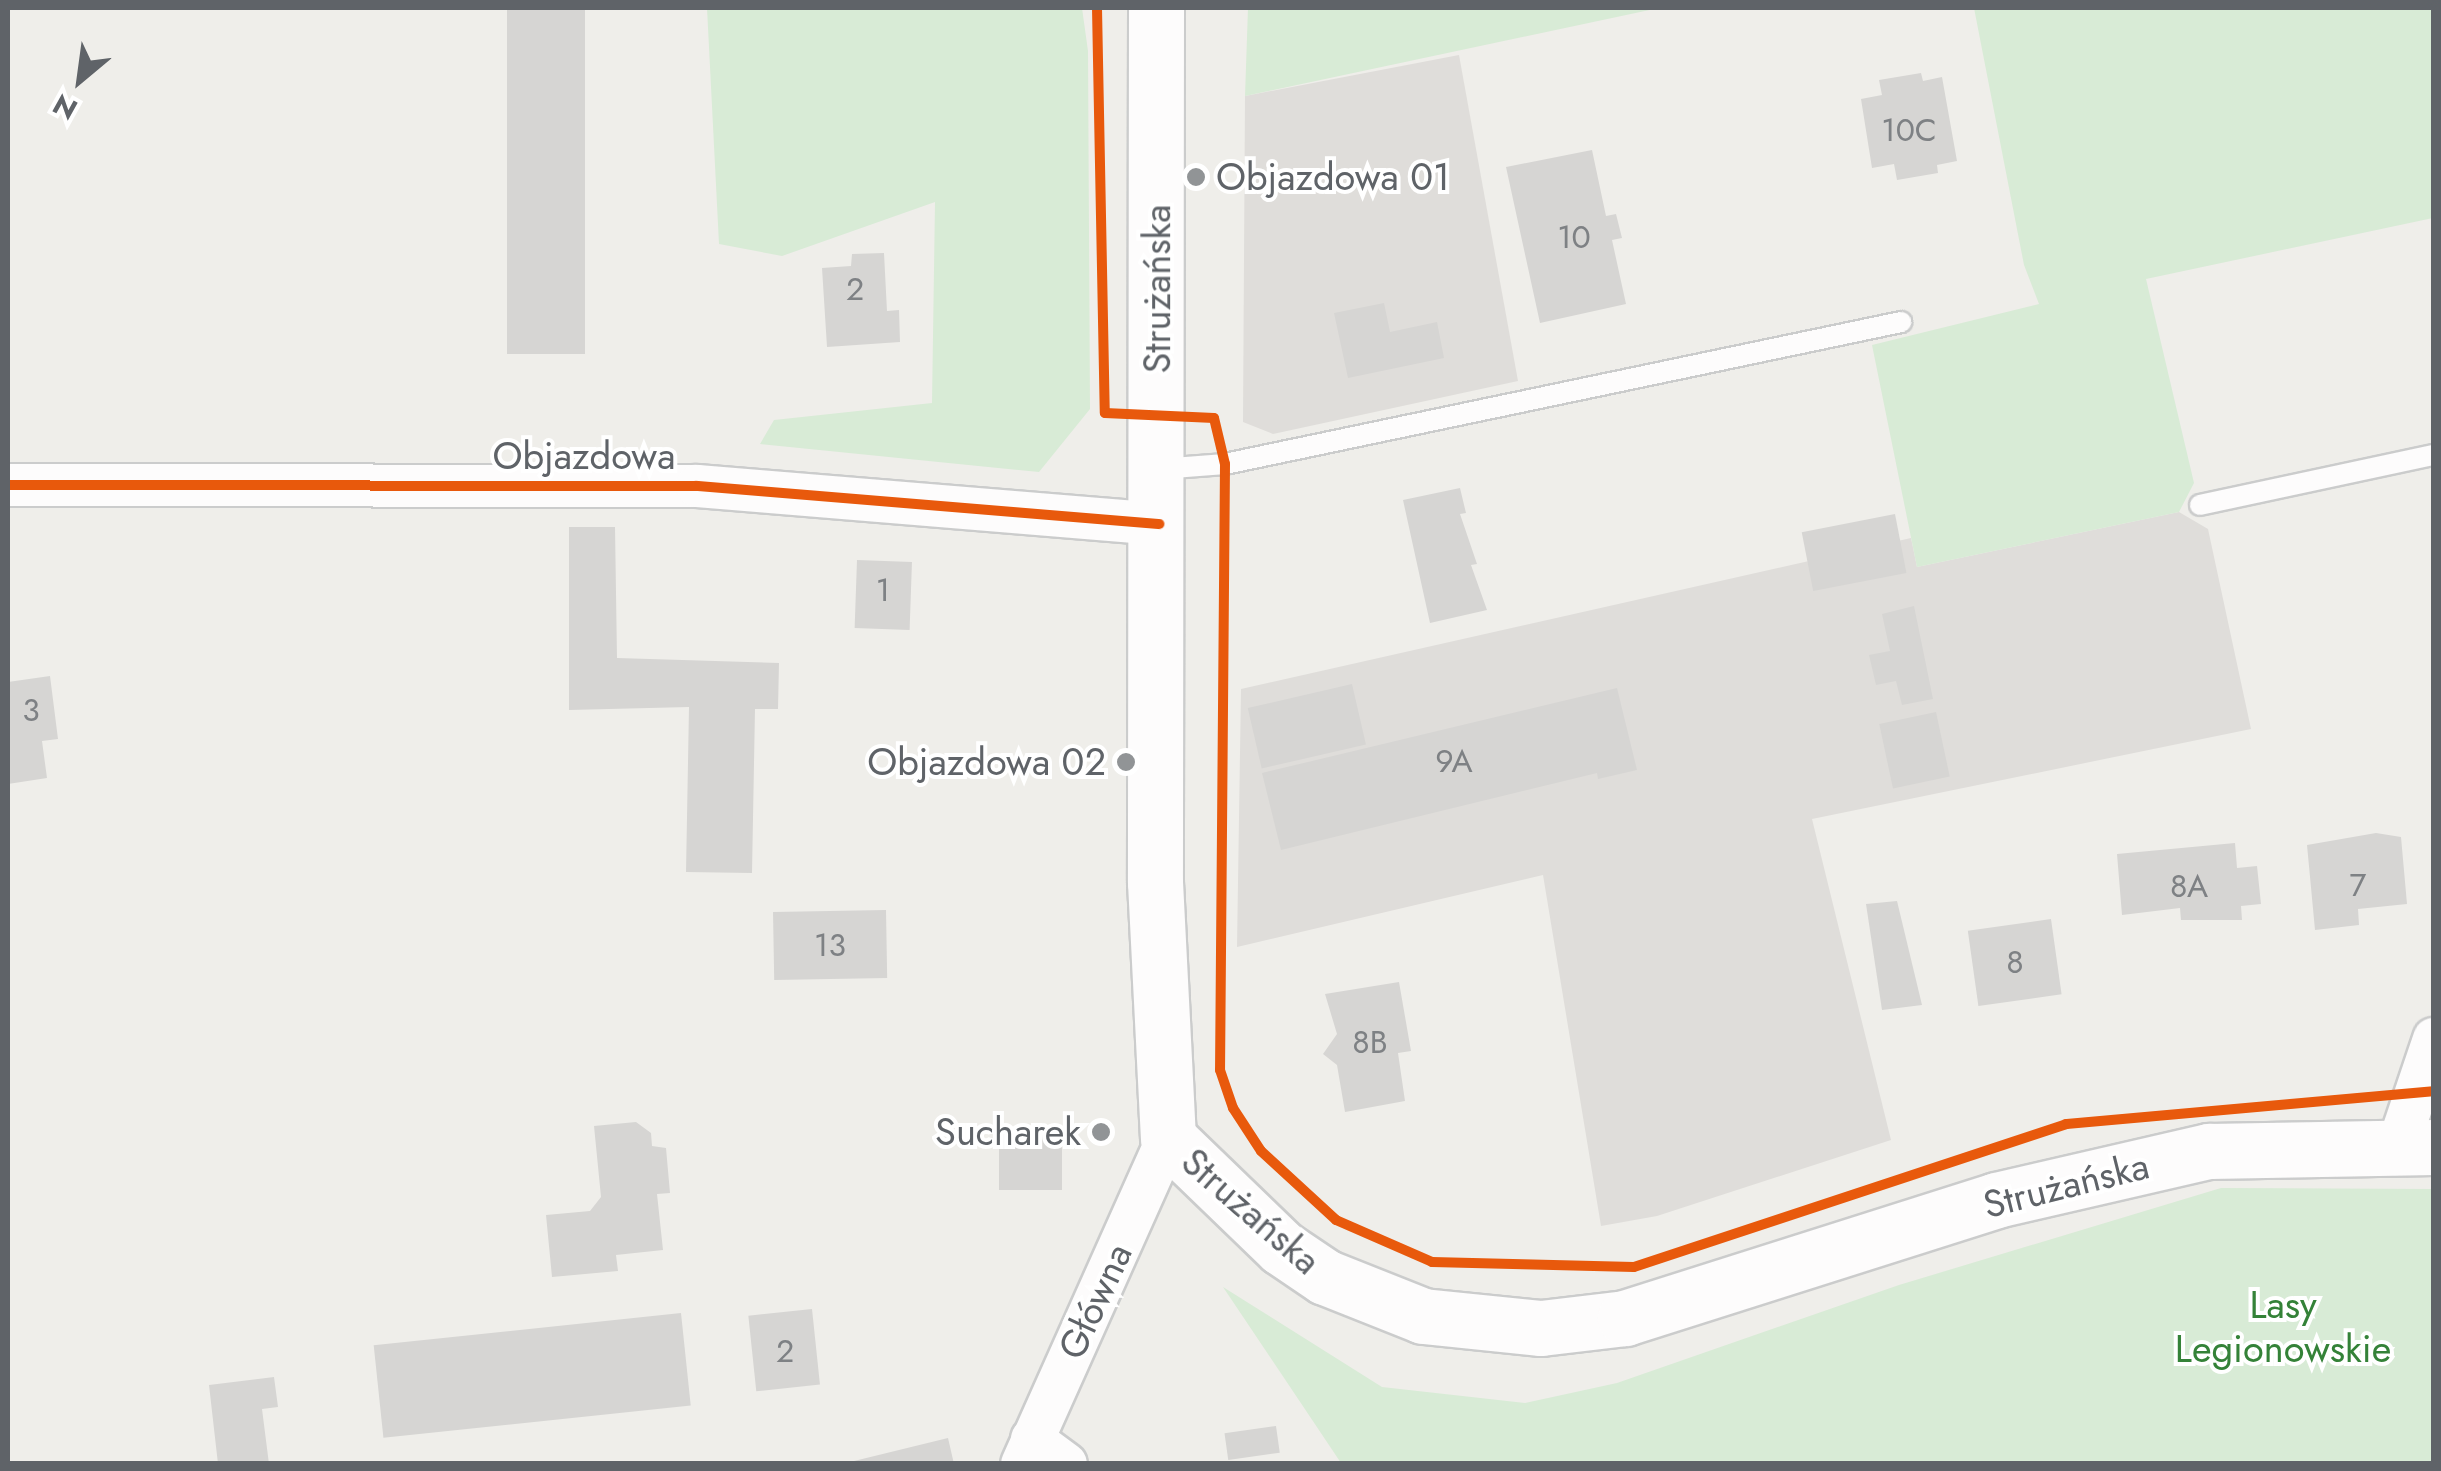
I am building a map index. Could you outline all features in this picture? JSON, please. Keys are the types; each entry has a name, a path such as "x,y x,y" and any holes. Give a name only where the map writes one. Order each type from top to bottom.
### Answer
{"main road":[{"name":"Strużańska","path":"1156,8 1159,524 1154,882 1168,1138 1282,1248 1325,1277 1423,1316 1541,1328 1624,1318 1996,1200 2209,1151 2416,1145"}],"street":[{"name":"Objazdowa","path":"8,485 697,486 1159,524"},
{"path":"2416,1145 2434,1039"},
{"name":"Główna","path":"1040,1455 1168,1138"}],"lane":[{"path":"1158,469 1225,464 1901,322"},
{"path":"2200,505 2434,455"}],"shaded area":[{"path":"1459,55 1518,381 1273,434 1243,422 1245,96"},
{"path":"2179,512 2208,529 2251,729 1812,819 1891,1140 1657,1216 1601,1226 1543,875 1237,947 1241,689 1911,538 1917,567"}],"green space":[{"path":"707,8 1082,8 1088,51 1090,409 1039,472 760,444 774,420 932,403 935,202 782,256 719,244"},
{"path":"1248,8 1659,8 1245,96"},
{"path":"1974,8 2433,8 2433,218 2146,279 2194,483 2179,512 1917,567 1872,345 2039,304 2024,265"},
{"name":"Lasy Legionowskie","path":"2221,1188 2433,1189 2433,1463 1341,1463 1223,1287 1382,1387 1525,1403 1617,1383 1899,1285"}],"building":[{"path":"507,8 585,8 585,354 507,354"},
{"path":"1921,73 1923,81 1942,77 1957,161 1937,165 1938,173 1897,180 1894,164 1872,168 1861,99 1882,95 1879,80"},
{"path":"1592,150 1606,216 1616,214 1622,238 1612,240 1626,304 1540,323 1506,167"},
{"path":"884,253 887,311 899,310 900,342 827,347 822,268 851,266 852,254"},
{"path":"1384,303 1390,332 1437,322 1444,358 1348,378 1334,313"},
{"path":"1460,488 1466,513 1460,514 1477,564 1471,565 1487,610 1430,623 1403,500"},
{"path":"1895,514 1906,573 1813,591 1802,532"},
{"path":"569,527 615,527 617,658 779,663 778,709 755,709 752,873 686,872 689,707 569,710"},
{"path":"857,560 912,562 910,630 855,628"},
{"path":"1914,606 1933,699 1902,705 1896,681 1876,685 1869,655 1890,651 1882,614"},
{"path":"50,676 58,739 42,741 47,778 8,784 8,682"},
{"path":"1352,684 1366,744 1262,768 1248,708"},
{"path":"1617,688 1637,770 1598,779 1597,773 1281,850 1262,773"},
{"path":"1936,712 1950,777 1893,789 1879,724"},
{"path":"2376,833 2401,837 2407,904 2358,909 2359,925 2315,930 2307,845"},
{"path":"2235,843 2237,868 2257,866 2261,904 2241,906 2242,920 2181,920 2180,908 2122,915 2117,854"},
{"path":"1897,901 1922,1005 1882,1010 1866,904"},
{"path":"886,910 887,978 774,980 773,912"},
{"path":"2051,919 2062,994 1978,1006 1968,931"},
{"path":"1399,982 1411,1051 1398,1053 1405,1101 1345,1112 1337,1065 1323,1054 1337,1034 1325,994"},
{"path":"636,1122 651,1133 652,1146 666,1148 670,1193 657,1194 663,1250 616,1255 618,1271 552,1277 546,1215 590,1211 601,1197 594,1126"},
{"path":"999,1127 1062,1127 1062,1190 999,1190"},
{"path":"812,1309 820,1385 756,1391 748,1316"},
{"path":"681,1313 691,1405 383,1438 374,1345"},
{"path":"274,1377 278,1407 262,1409 269,1464 218,1464 209,1385"},
{"path":"1276,1426 1280,1453 1228,1460 1225,1433"},
{"path":"948,1438 954,1464 850,1464 850,1462"}],"cycle path":[{"path":"1097,8 1105,413 1214,418 1225,464 1220,1070 1233,1108 1261,1151 1336,1220 1432,1262 1634,1267 2066,1124 2434,1091"},
{"path":"8,485 697,486 1159,524"}],"place":[{"name":"Objazdowa 01","path":"1196,177"},
{"name":"Objazdowa 02","path":"1126,762"},
{"name":"Sucharek","path":"1101,1132"}]}
